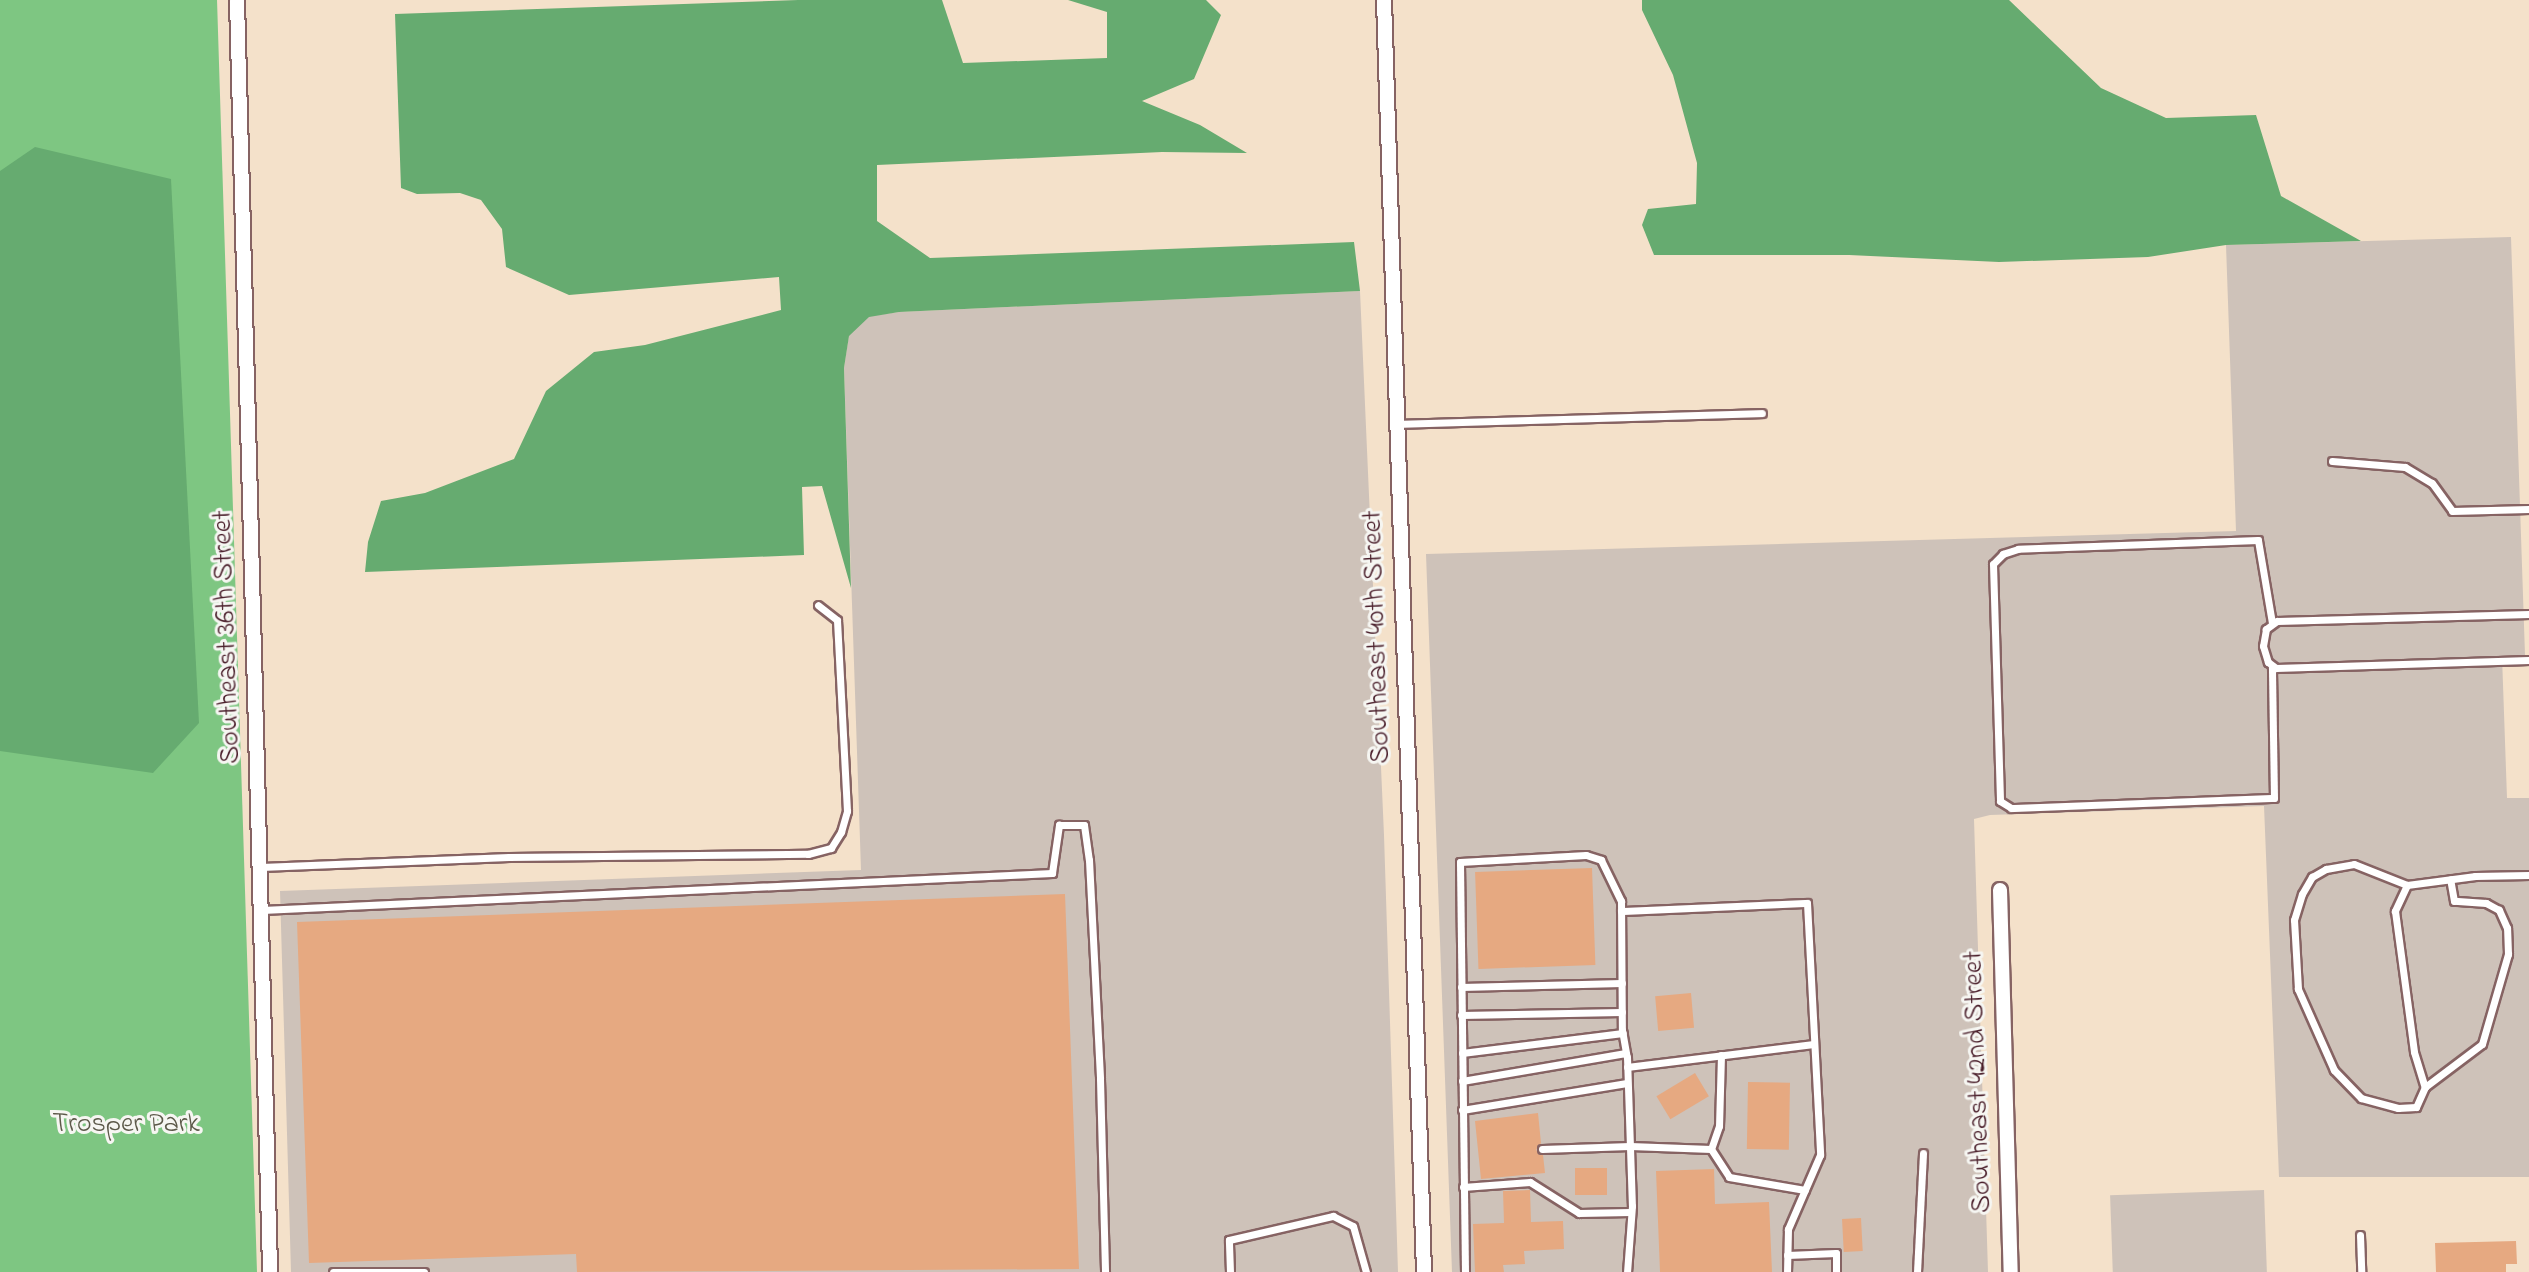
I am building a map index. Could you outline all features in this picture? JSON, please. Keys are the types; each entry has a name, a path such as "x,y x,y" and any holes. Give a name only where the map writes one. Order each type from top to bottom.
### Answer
{"street":[{"name":"Southeast 36th Street","path":"237,0 270,1272"},
{"name":"Southeast 40th Street","path":"1384,0 1424,1272"},
{"name":"Southeast 42nd Street","path":"2000,890 2011,1272"}],"lane":[{"path":"1398,424 1762,413"},
{"path":"2332,461 2405,467 2432,483 2452,511 2529,509"},
{"path":"2258,540 2272,623 2264,634 2263,646 2272,666 2274,798 2011,808 2000,801 1993,564 2003,554 2018,549 2258,540"},
{"path":"261,867 509,857 808,854 831,848 841,832 847,811 837,620 818,605"},
{"path":"2272,623 2529,614"},
{"path":"2272,666 2529,660"},
{"path":"262,910 1052,873 1059,825 1084,825 1089,860 1100,1079 1105,1272"},
{"path":"1465,1272 1460,862 1586,855 1601,860 1621,901 1622,1012 1630,1146 1631,1212 1627,1272"},
{"path":"2450,879 2454,901 2486,903 2499,910 2507,928 2508,954 2482,1044 2425,1087 2416,1107 2398,1108 2361,1098 2334,1070 2298,989 2294,920 2312,877 2326,869 2354,864 2407,885 2450,879 2529,875"},
{"path":"2407,885 2395,911 2414,1052 2425,1087"},
{"path":"1621,911 1807,903 1820,1155 1788,1229 1787,1272"},
{"path":"1461,987 1622,983"},
{"path":"1461,1015 1622,1012"},
{"path":"1462,1053 1623,1033"},
{"path":"1627,1067 1814,1044"},
{"path":"1462,1081 1626,1053"},
{"path":"1711,1149 1719,1126 1721,1055"},
{"path":"1462,1110 1627,1083"},
{"path":"1542,1149 1630,1146 1711,1149"},
{"path":"1711,1149 1729,1177 1805,1190"},
{"path":"1917,1272 1923,1153"},
{"path":"1463,1187 1530,1182 1579,1213 1631,1212"},
{"path":"1230,1272 1229,1240 1333,1216 1353,1226 1366,1272"},
{"path":"2360,1235 2361,1272"},
{"path":"1787,1255 1836,1253 1836,1272"},
{"path":"333,1272 424,1272"}],"shaded area":[{"path":"2511,237 2525,655 2502,656 2507,798 2529,798 2529,1177 2279,1177 2264,806 1990,815 1974,819 1988,1272 1452,1272 1426,554 2236,531 2226,245"},
{"path":"1360,291 1384,835 1398,1272 291,1272 280,891 861,870 844,368 849,335 869,316 899,312"},
{"path":"2264,1190 2267,1272 2113,1272 2110,1195"}],"green space":[{"name":"Trosper Park","path":"0,0 217,0 257,1272 0,1272"},
{"path":"798,0 942,0 963,63 1107,58 1107,12 1068,0 1206,0 1221,15 1194,79 1142,101 1200,125 1247,153 1162,152 877,165 877,221 930,258 1354,242 1360,291 899,312 869,317 849,336 844,368 851,588 822,486 802,487 804,555 365,572 368,542 381,501 425,493 514,459 546,391 594,352 645,345 781,310 779,277 569,295 506,267 502,229 481,200 460,193 417,194 401,188 395,14"},
{"path":"1642,0 2009,0 2101,88 2166,118 2256,115 2281,196 2361,241 2226,245 2148,257 1999,262 1849,255 1654,255 1642,225 1648,209 1696,204 1697,163 1673,75 1642,10"},
{"path":"35,147 171,179 199,723 153,773 0,751 0,171"}],"building":[{"path":"1592,868 1595,965 1478,969 1475,872"},
{"path":"1065,894 1079,1269 577,1272 576,1254 309,1263 297,922"},
{"path":"1691,993 1694,1028 1658,1031 1655,996"},
{"path":"1695,1073 1709,1096 1670,1119 1656,1096"},
{"path":"1748,1082 1790,1083 1789,1150 1747,1149"},
{"path":"1538,1113 1541,1143 1536,1150 1543,1155 1545,1173 1481,1179 1475,1121"},
{"path":"1575,1168 1607,1168 1607,1195 1575,1195"},
{"path":"1714,1169 1715,1204 1769,1202 1772,1272 1660,1272 1656,1171"},
{"path":"1530,1190 1531,1222 1563,1221 1564,1249 1524,1251 1525,1264 1503,1265 1504,1272 1475,1272 1473,1224 1504,1223 1503,1191"},
{"path":"1861,1218 1863,1251 1844,1252 1842,1219"},
{"path":"2516,1241 2517,1264 2506,1264 2506,1272 2436,1272 2435,1243"}]}
